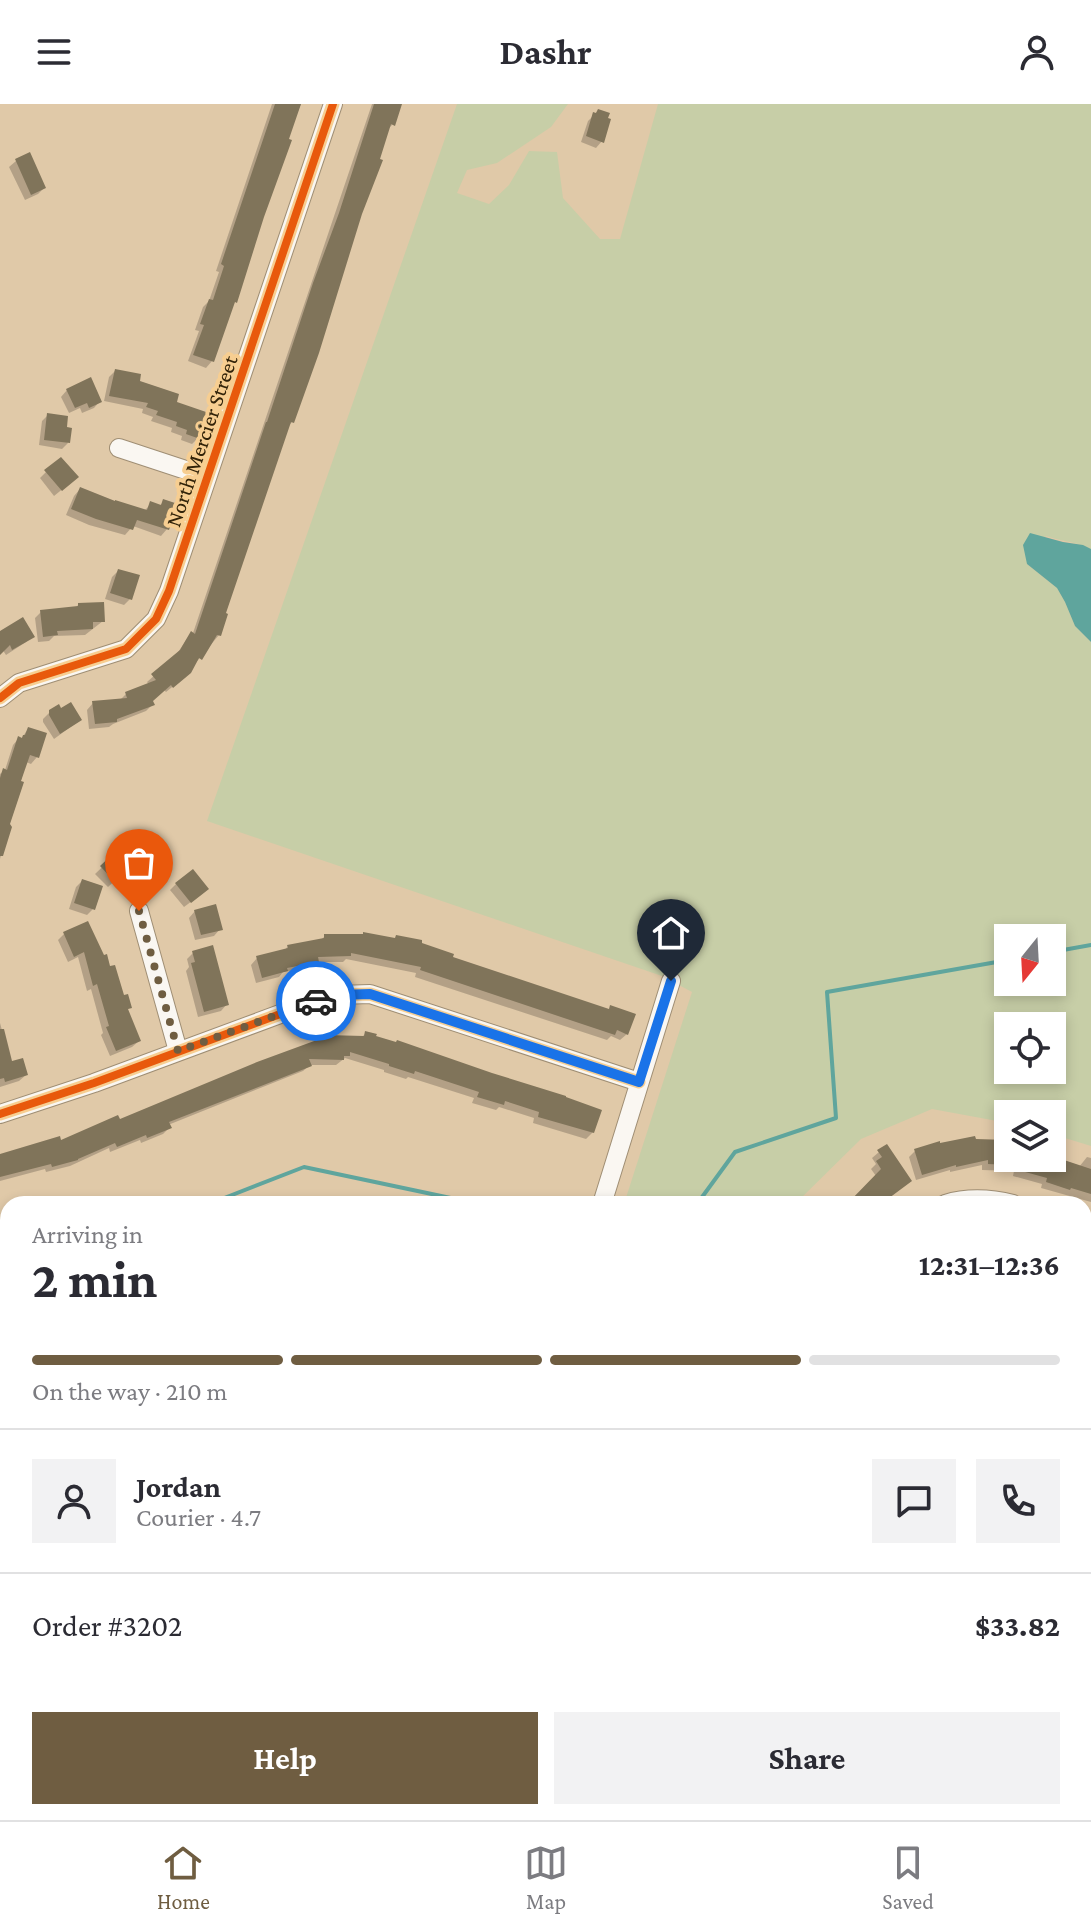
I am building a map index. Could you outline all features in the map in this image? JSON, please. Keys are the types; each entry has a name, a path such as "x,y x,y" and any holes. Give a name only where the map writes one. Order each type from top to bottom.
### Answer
{"street":[{"name":"North Mercier Street","path":"0,698 19,683 126,649 156,619 169,591 333,104"},
{"path":"119,448 207,477"},
{"path":"139,911 178,1051"},
{"path":"604,1196 671,981"},
{"path":"0,1114 339,995 370,994 639,1082"}],"green space":[{"path":"457,104 568,104 551,127 497,163 467,170 457,193 489,204 509,185 529,151 557,152 563,198 600,239 620,239 658,104 1091,104 1091,549 1046,536 1027,564 1057,588 1075,626 1091,642 1091,1146 1066,1138 1066,1100 994,1100 994,1120 932,1109 861,1139 803,1196 627,1196 692,992 662,976 207,821"}],"water":[{"path":"1030,533 1091,549 1091,642 1075,626 1057,588 1027,564 1023,545"}],"building":[{"path":"275,104 301,104 289,139 292,140 214,362 193,355 204,325 200,324 209,299 213,300 224,266 221,264"},
{"path":"374,104 402,104 395,126 391,124 380,159 383,160 362,214 319,353 294,423 291,422 221,636 217,635 191,673 153,701 155,705 117,719 117,722 95,724 92,701 127,698 125,692 156,680 151,674 180,650 191,631 195,634"},
{"path":"598,109 610,113 604,143 586,136 593,112 596,113"},
{"path":"30,152 46,188 31,195 15,159"},
{"path":"115,369 141,374 140,381 179,394 177,402 209,413 200,439 186,434 187,430 176,426 177,422 156,415 158,411 146,407 148,403 109,396"},
{"path":"91,377 102,402 89,408 87,403 75,408 66,389"},
{"path":"47,413 68,416 67,427 72,428 70,443 44,440"},
{"path":"61,457 79,477 62,491 44,470"},
{"path":"80,487 147,510 150,501 161,505 163,499 178,504 169,530 137,520 133,530 71,509"},
{"path":"118,569 140,575 132,600 110,593"},
{"path":"104,602 105,622 93,622 93,629 57,631 58,635 43,637 40,610"},
{"path":"23,617 35,637 12,650 10,645 0,655 0,631"},
{"path":"71,702 82,720 60,734 49,710"},
{"path":"28,727 47,733 39,758 30,755 10,824 12,827 3,856 0,856 0,778 3,768 7,770 18,736 22,738"},
{"path":"168,846 170,871 144,873 142,848"},
{"path":"118,849 134,865 116,883 100,866"},
{"path":"193,869 209,889 191,903 175,883"},
{"path":"82,879 103,886 95,910 74,903"},
{"path":"216,904 223,930 201,935 194,910"},
{"path":"88,921 104,955 107,954 110,966 115,965 124,995 128,994 132,1008 128,1009 141,1041 116,1051 106,1027 109,1026 97,984 93,986 84,952 74,957 63,932"},
{"path":"363,932 422,940 422,943 454,954 453,957 609,1009 610,1005 636,1014 628,1035 617,1030 615,1035 420,970 421,967 351,953 351,956 318,957 319,962 287,968 288,971 262,978 256,956 288,948 287,945 324,938 324,934"},
{"path":"213,945 229,1005 204,1012 191,963 195,962 192,951"},
{"path":"0,1029 4,1029 12,1061 23,1058 28,1075 5,1082 4,1078 0,1079"},
{"path":"365,1031 602,1110 594,1133 538,1117 539,1112 505,1101 504,1105 477,1097 479,1092 350,1052 344,1060 309,1059 312,1066 169,1122 172,1128 147,1138 146,1135 117,1147 115,1143 78,1160 52,1167 51,1164 0,1177 0,1154 60,1136 61,1140 118,1115 120,1119 325,1035 364,1036"},
{"path":"975,1136 976,1139 994,1140 994,1164 988,1164 988,1160 922,1175 914,1149"},
{"path":"887,1144 912,1181 892,1196 855,1196 881,1169 876,1161 882,1157 877,1150"},
{"path":"1066,1161 1091,1169 1091,1194 1046,1182 1047,1178 1025,1172 1066,1172"}],"waterway":[{"path":"1066,949 1091,945"},
{"path":"703,1196 735,1152 836,1118 827,992 994,962"},
{"path":"230,1196 304,1167 441,1196"}],"cycle path":[{"path":"0,698 19,683 126,649 156,619 169,591 333,104"},
{"path":"0,1114 339,995 370,994 639,1082"}],"way so far":[{"path":"139,911 178,1051 316,1001"}],"route":[{"path":"316,1001 339,995 370,994 639,1082 671,981"}]}
